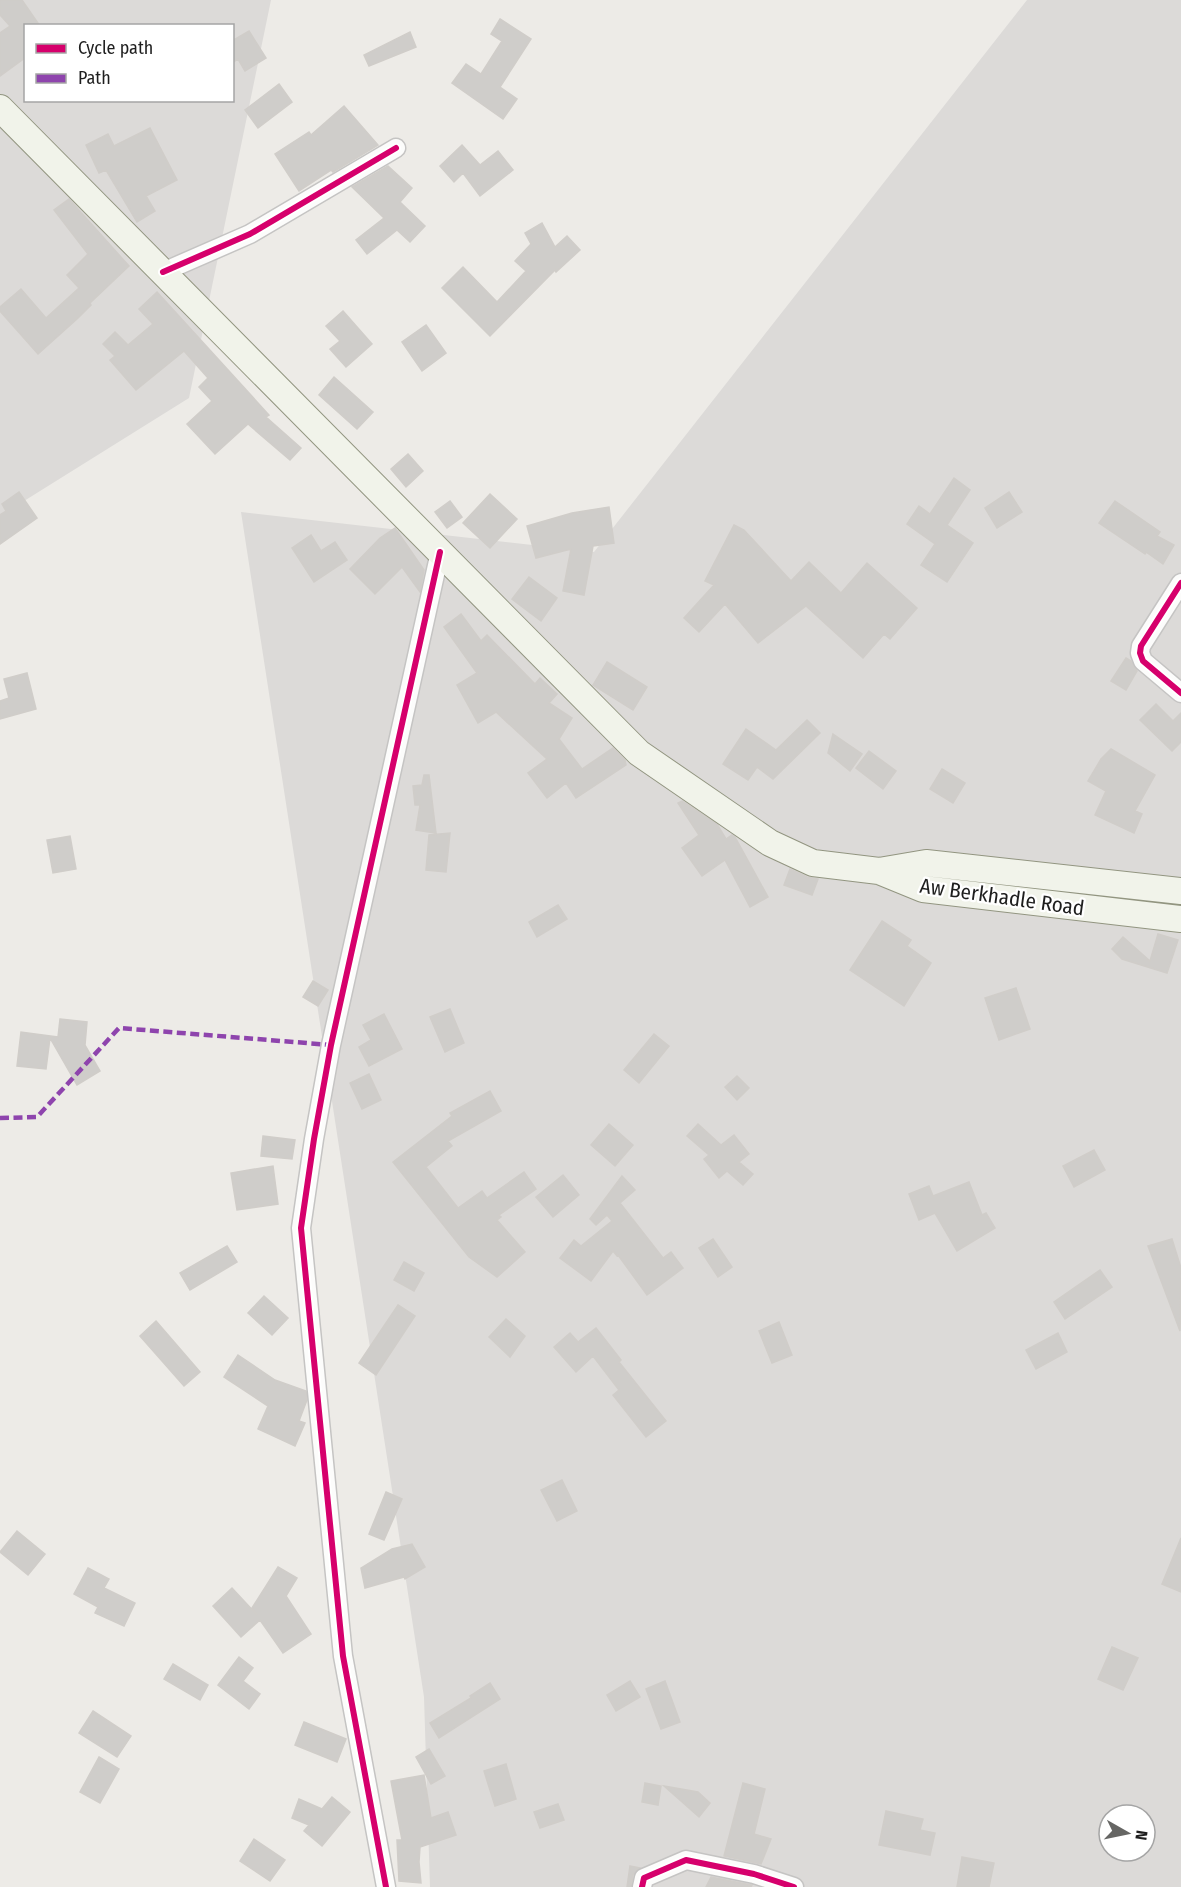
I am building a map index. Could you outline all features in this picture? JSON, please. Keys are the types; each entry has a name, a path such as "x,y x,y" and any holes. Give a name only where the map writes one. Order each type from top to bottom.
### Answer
{"main road":[{"path":"0,108 639,753 770,843 813,863 879,871"},
{"name":"Aw Berkhadle Road","path":"879,871 926,863 1181,891"},
{"name":"Aw Berkhadle Road","path":"879,871 923,890 1181,919"}],"street":[{"path":"163,272 250,234 396,148"},
{"path":"386,1887 344,1656 301,1228 331,1044 440,552"},
{"path":"1181,583 1141,646 1140,653 1143,661 1181,693"},
{"path":"642,1887 644,1878 686,1860 754,1874 794,1887"}],"shaded area":[{"path":"0,0 271,0 189,398 0,516"},
{"path":"1027,0 1181,0 1181,1887 430,1887 424,1697 241,512 594,552"}],"building":[{"path":"0,0 22,0 39,24 24,24 24,58 0,76 0,33 10,26 0,15"},
{"path":"500,19 531,39 500,87 517,99 503,119 452,83 466,64 481,74 502,41 491,34"},
{"path":"249,31 266,58 245,71 238,59 234,62 234,40"},
{"path":"410,32 416,47 369,66 364,55"},
{"path":"279,84 292,102 258,128 245,110"},
{"path":"344,106 378,145 333,172 331,170 299,191 275,154 309,132 311,135"},
{"path":"150,128 177,180 146,196 155,211 137,222 106,170 99,173 86,145 108,134 114,146"},
{"path":"462,145 480,165 498,151 513,170 480,196 463,173 454,182 440,166"},
{"path":"388,166 412,188 400,202 425,226 410,242 397,230 367,254 356,240 384,218 352,187"},
{"path":"69,199 129,266 90,303 91,305 77,319 38,354 0,311 0,307 21,289 46,318 79,288 67,275 88,254 54,210"},
{"path":"542,223 555,247 567,236 580,250 556,272 555,270 490,336 442,288 463,267 497,302 526,271 515,261 531,244 525,233"},
{"path":"157,292 269,415 266,417 301,448 290,460 248,424 215,454 187,424 212,401 199,387 208,378 184,351 136,390 110,360 115,356 103,344 115,332 128,345 153,324 139,309"},
{"path":"343,311 372,344 346,367 330,349 340,341 326,326"},
{"path":"426,325 446,353 422,371 402,342"},
{"path":"334,377 373,412 357,429 319,395"},
{"path":"408,454 423,471 406,487 391,469"},
{"path":"954,478 970,490 947,525 973,543 947,582 921,565 935,544 907,524 919,506 930,514"},
{"path":"19,492 37,518 0,544 0,515 6,511 2,504"},
{"path":"1009,492 1022,512 997,528 985,508"},
{"path":"490,494 517,519 490,548 463,523"},
{"path":"450,501 462,517 447,528 435,512"},
{"path":"1115,501 1160,532 1157,536 1174,545 1163,564 1099,523"},
{"path":"609,507 614,543 593,546 584,595 563,591 571,549 536,558 527,526 572,513"},
{"path":"734,525 744,530 791,581 809,562 841,593 867,563 917,608 890,639 884,634 863,658 806,606 758,643 725,604 699,632 684,618 714,585 705,581"},
{"path":"395,528 424,570 420,592 402,567 375,594 350,569 380,538"},
{"path":"311,535 321,551 335,542 347,560 314,582 292,548"},
{"path":"529,577 557,598 541,621 512,599"},
{"path":"461,614 481,641 487,635 535,684 540,678 557,694 549,703 572,718 559,739 582,769 613,748 625,760 626,765 576,798 566,783 547,798 528,773 547,759 496,712 478,723 457,685 477,673 444,627"},
{"path":"1126,658 1131,661 1137,671 1126,690 1111,681"},
{"path":"607,662 647,687 633,710 593,685"},
{"path":"27,673 36,709 0,719 0,701 9,698 4,679"},
{"path":"1156,704 1173,721 1181,713 1181,742 1172,751 1140,720"},
{"path":"807,720 820,733 773,779 757,767 748,780 723,764 746,729 776,750"},
{"path":"833,734 862,754 850,771 828,753"},
{"path":"1111,749 1155,775 1135,811 1142,814 1134,833 1095,815 1106,791 1088,781 1101,759"},
{"path":"869,751 896,771 883,789 856,768"},
{"path":"942,769 965,783 953,803 930,789"},
{"path":"424,775 429,775 436,833 416,830 420,805 415,805 413,786 422,785"},
{"path":"682,801 717,824 726,839 732,835 735,837 768,897 750,907 725,860 702,876 682,848 699,835 678,803"},
{"path":"450,833 446,872 426,870 429,835"},
{"path":"70,836 76,869 53,873 47,840"},
{"path":"790,869 807,877 818,879 812,895 784,885"},
{"path":"558,905 567,919 537,937 529,922"},
{"path":"882,921 911,940 907,946 931,963 904,1006 850,970"},
{"path":"1158,934 1178,940 1167,973 1122,959 1112,949 1123,937 1150,961"},
{"path":"313,981 328,990 318,1006 303,997"},
{"path":"1016,988 1030,1029 999,1040 985,998"},
{"path":"450,1009 464,1043 445,1052 430,1017"},
{"path":"384,1014 402,1049 369,1066 359,1047 371,1040 363,1025"},
{"path":"60,1019 87,1022 85,1045 100,1071 77,1085 50,1038 46,1069 17,1066 21,1032 58,1037"},
{"path":"654,1034 669,1046 639,1083 624,1070"},
{"path":"369,1074 381,1100 362,1109 350,1083"},
{"path":"737,1076 749,1088 737,1100 725,1087"},
{"path":"490,1091 501,1111 448,1141 452,1146 426,1167 458,1208 482,1191 487,1198 524,1172 536,1189 499,1215 501,1217 497,1220 525,1252 497,1277 469,1257 393,1162 452,1116 450,1113"},
{"path":"609,1124 633,1145 615,1166 591,1145"},
{"path":"698,1124 721,1145 734,1135 749,1154 739,1162 753,1174 743,1185 727,1171 719,1178 704,1159 709,1155 687,1136"},
{"path":"263,1136 295,1140 292,1159 261,1156"},
{"path":"1094,1150 1105,1170 1074,1187 1063,1166"},
{"path":"273,1166 278,1204 237,1210 231,1173"},
{"path":"563,1175 579,1195 553,1217 536,1197"},
{"path":"622,1176 635,1190 620,1203 663,1258 671,1252 683,1268 647,1295 613,1251 591,1281 560,1258 574,1240 581,1246 612,1221 607,1215 596,1225 590,1219"},
{"path":"969,1182 982,1215 986,1213 995,1228 957,1251 935,1213 919,1220 909,1194 929,1186 933,1196"},
{"path":"713,1239 732,1267 718,1277 699,1248"},
{"path":"1172,1239 1181,1268 1180,1331 1148,1246"},
{"path":"227,1246 237,1262 190,1290 180,1273"},
{"path":"404,1262 424,1273 414,1291 394,1280"},
{"path":"1100,1270 1112,1287 1065,1319 1054,1302"},
{"path":"264,1296 288,1318 272,1335 248,1313"},
{"path":"398,1305 415,1316 376,1375 359,1363"},
{"path":"506,1319 525,1336 510,1357 489,1337"},
{"path":"156,1321 200,1372 184,1386 140,1336"},
{"path":"779,1322 792,1355 772,1363 759,1331"},
{"path":"596,1328 621,1360 619,1362 666,1421 646,1437 613,1395 619,1390 593,1356 576,1372 554,1347 570,1333 578,1342"},
{"path":"1058,1333 1067,1352 1036,1369 1026,1350"},
{"path":"238,1355 275,1380 306,1391 307,1400 299,1421 305,1423 295,1446 258,1429 268,1406 224,1377"},
{"path":"562,1480 577,1511 557,1521 541,1490"},
{"path":"386,1492 402,1499 384,1540 369,1534"},
{"path":"17,1531 45,1554 28,1575 0,1552"},
{"path":"1181,1538 1181,1592 1162,1584"},
{"path":"412,1544 425,1567 405,1579 404,1577 365,1588 361,1568 392,1549"},
{"path":"278,1567 297,1578 286,1596 311,1634 283,1653 260,1620 241,1637 213,1606 232,1588 257,1615 252,1608"},
{"path":"88,1568 109,1579 104,1588 135,1603 124,1626 95,1613 98,1607 74,1594"},
{"path":"1112,1647 1138,1658 1123,1690 1098,1679"},
{"path":"239,1657 253,1668 243,1681 260,1694 249,1709 218,1685"},
{"path":"173,1664 208,1685 200,1700 164,1679"},
{"path":"630,1681 640,1697 616,1711 607,1695"},
{"path":"665,1681 680,1722 661,1729 646,1689"},
{"path":"490,1683 500,1699 439,1738 430,1723 471,1698 470,1696"},
{"path":"93,1711 131,1736 117,1757 79,1733"},
{"path":"304,1722 346,1739 337,1762 295,1745"},
{"path":"429,1749 445,1776 431,1784 416,1757"},
{"path":"99,1757 119,1769 100,1803 80,1792"},
{"path":"506,1764 516,1799 495,1806 484,1771"},
{"path":"424,1775 431,1818 448,1812 456,1835 420,1847 421,1883 399,1881 397,1840 402,1840 391,1781"},
{"path":"645,1783 661,1786 658,1805 642,1802"},
{"path":"743,1783 765,1789 754,1834 771,1839 761,1864 724,1856"},
{"path":"664,1786 698,1792 710,1803 699,1817"},
{"path":"332,1797 350,1812 322,1846 304,1831 309,1825 292,1818 299,1799 322,1809"},
{"path":"558,1804 564,1820 540,1828 534,1812"},
{"path":"886,1811 923,1819 920,1830 935,1833 930,1855 879,1845"},
{"path":"254,1839 285,1860 270,1881 240,1861"},
{"path":"962,1857 994,1863 989,1887 957,1887"},
{"path":"630,1866 640,1868 633,1875 631,1887 627,1887"},
{"path":"711,1877 752,1885 751,1887 706,1887"}],"marked path":[{"path":"0,1118 37,1117 119,1028 331,1045"}],"cycle path":[{"path":"163,272 250,234 396,148"},
{"path":"386,1887 343,1656 301,1228 331,1045 440,552"},
{"path":"1181,583 1141,646 1140,653 1143,661 1181,693"},
{"path":"642,1887 644,1878 686,1860 754,1874 794,1887"}]}
